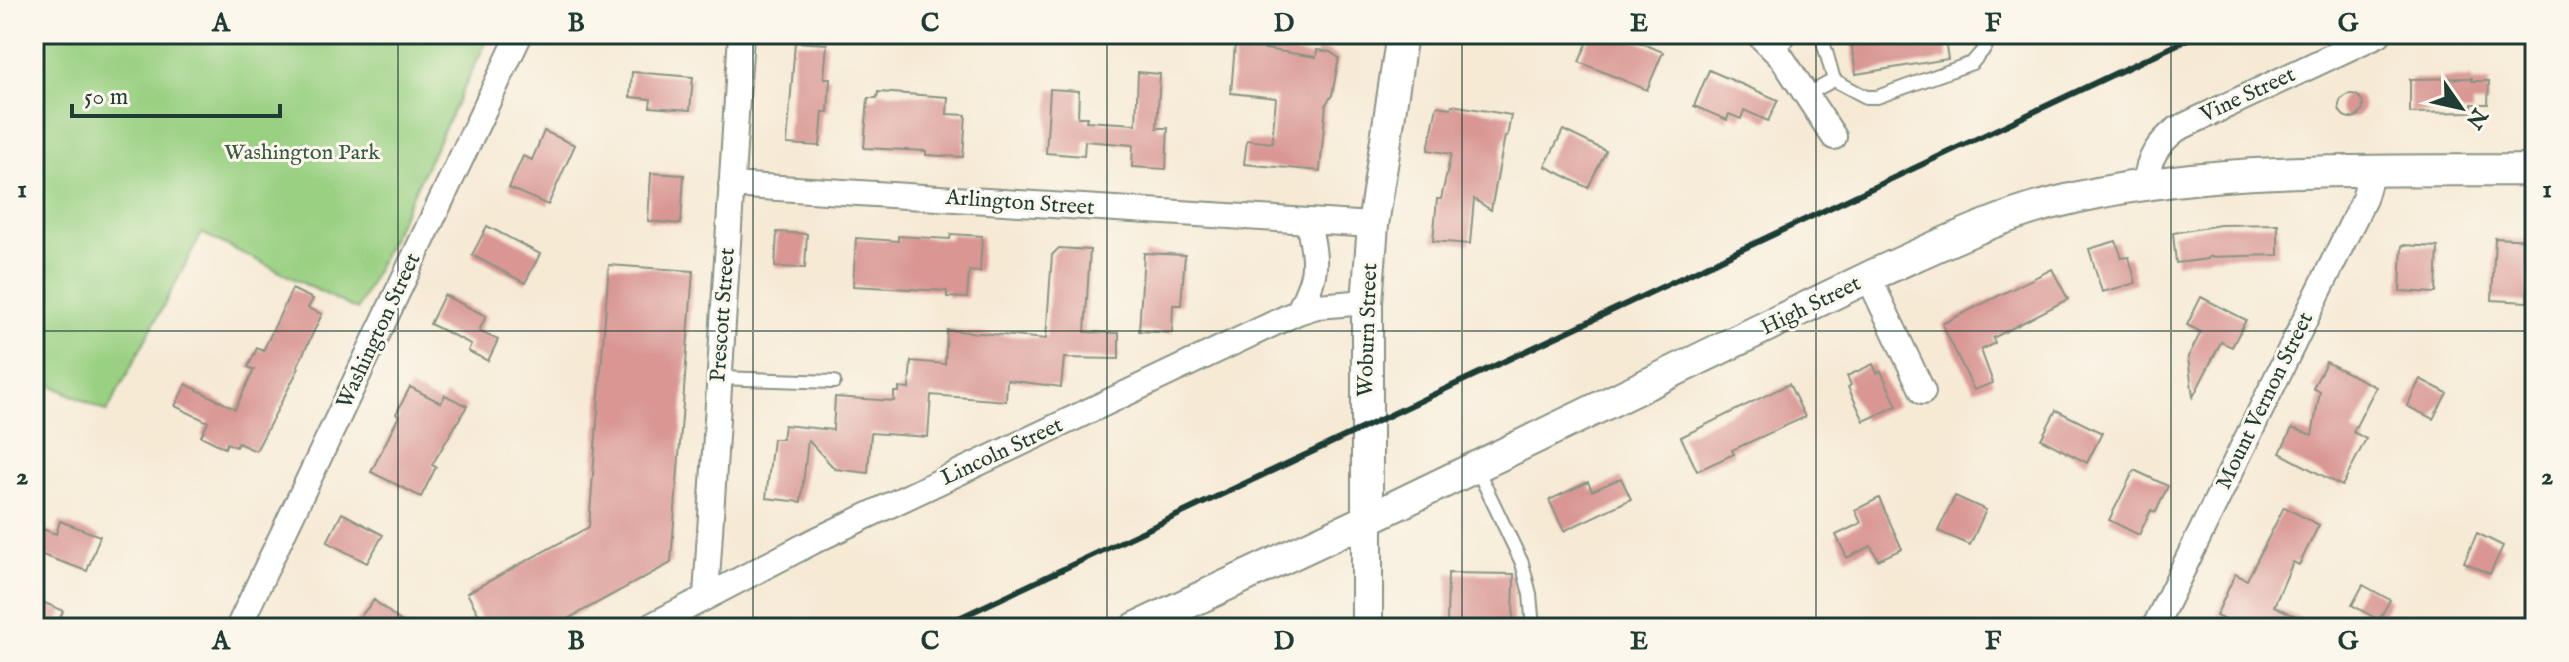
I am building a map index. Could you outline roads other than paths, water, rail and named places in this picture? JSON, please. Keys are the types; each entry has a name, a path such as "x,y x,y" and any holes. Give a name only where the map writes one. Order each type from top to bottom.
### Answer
{"street":[{"name":"Washington Street","path":"238,628 520,34"},
{"name":"Prescott Street","path":"706,596 741,34"},
{"name":"Woburn Street","path":"1367,628 1367,302 1373,225 1402,34"},
{"path":"1758,34 1785,42 1806,95 1834,137"},
{"name":"Vine Street","path":"2145,183 2149,160 2166,137 2177,129 2379,34"},
{"name":"High Street","path":"1135,628 1869,278 1944,243 2030,210 2145,183 2242,176 2535,170"},
{"name":"Mount Vernon Street","path":"2154,628 2364,199 2372,172"},
{"name":"Arlington Street","path":"731,185 1373,225"},
{"path":"1298,312 1311,286 1316,264 1308,222"},
{"path":"1869,278 1923,392"},
{"name":"Lincoln Street","path":"647,628 814,541 1298,312 1317,306 1367,302"}],"lane":[{"path":"1821,34 1834,80 1866,97 1877,97 1972,63 1985,48 1990,34"},
{"path":"1806,95 1834,80"},
{"path":"719,378 834,382"},
{"path":"1476,467 1522,563 1530,594 1533,628"}],"railway":[{"path":"938,628 2199,34"}],"park label":[{"name":"Washington Park","path":"302,153"}]}
